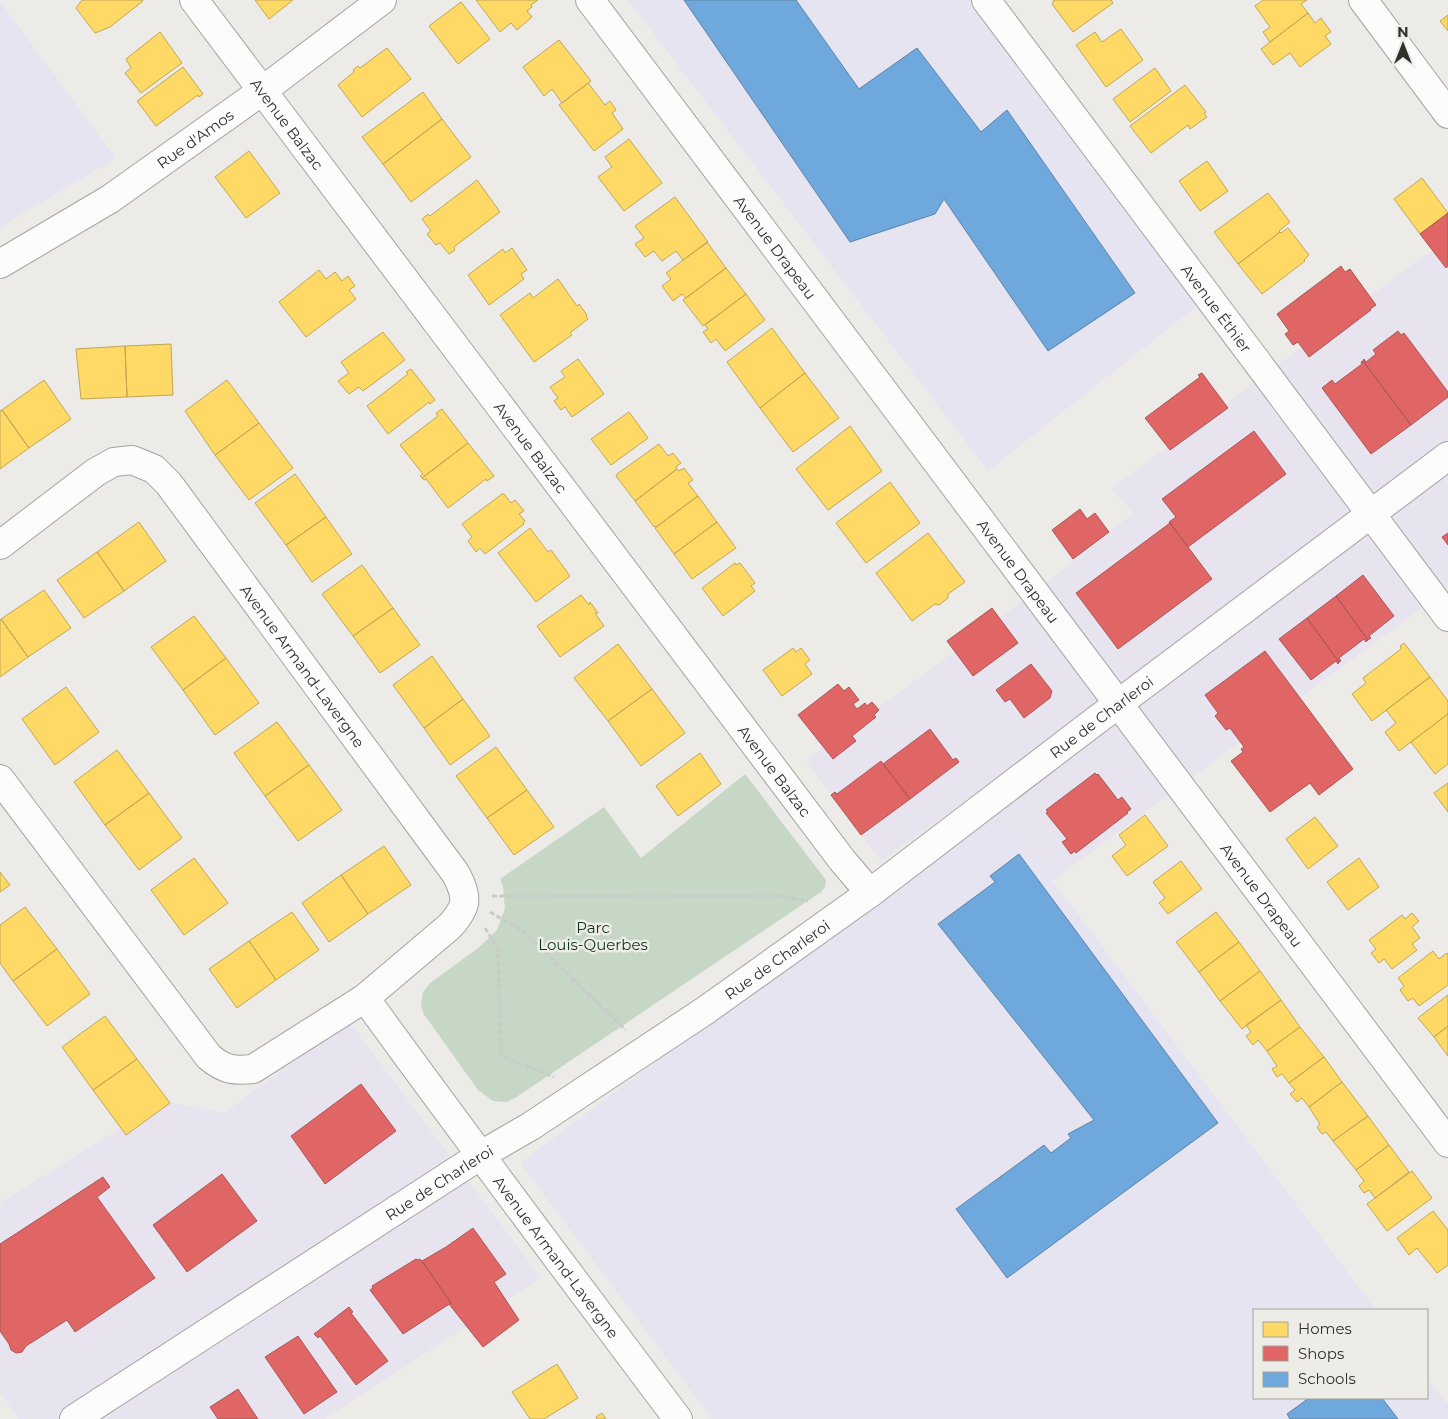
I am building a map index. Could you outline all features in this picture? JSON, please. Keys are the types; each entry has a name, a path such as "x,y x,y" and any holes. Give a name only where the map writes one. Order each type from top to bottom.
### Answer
{"street":[{"name":"Avenue Balzac","path":"194,0 842,860 870,893"},
{"name":"Rue d'Amos","path":"0,264 110,199 262,91 382,0"},
{"name":"Avenue Drapeau","path":"590,0 1448,1143"},
{"name":"Avenue Éthier","path":"986,0 1448,618"},
{"path":"1362,0 1448,114"},
{"name":"Rue de Charleroi","path":"74,1419 481,1155 531,1126 706,1010 870,893 1448,456"},
{"name":"Avenue Armand-Lavergne","path":"0,545 96,472 114,462 132,460 154,469 169,484 456,874 463,886 464,896"},
{"path":"0,779 209,1057 221,1067 236,1071 253,1069 365,998 450,926 461,914 465,900 464,896"},
{"name":"Avenue Armand-Lavergne","path":"365,998 453,1120 678,1419"}],"path":[{"path":"464,896 781,896 847,909"},
{"path":"464,896 524,932 646,1050"},
{"path":"464,896 498,949 501,1056 585,1090"}],"shaded area":[{"path":"628,0 975,0 1198,305 988,471"},
{"path":"0,2 116,158 0,227"},
{"path":"1448,238 1448,585 1434,599 1052,881 982,789 881,861 806,761 1035,592 1133,513 1111,489"},
{"path":"997,807 1375,1309 1253,1309 1253,1399 1428,1399 1428,1378 1448,1405 1448,1419 712,1419 520,1163"},
{"path":"349,1021 541,1278 324,1419 19,1419 0,1393 0,1203 164,1101 224,1113"}],"green space":[{"name":"Parc Louis-Querbes","path":"745,774 826,880 825,887 821,892 515,1098 506,1102 493,1101 478,1090 423,1013 421,1003 423,992 430,983 477,949 497,930 505,908 503,887 500,879 604,807 641,858"}],"building: Homes":[{"path":"82,0 143,1 110,27 95,33 76,8"},
{"path":"255,0 293,0 269,19"},
{"path":"476,0 538,0 527,11 532,17 517,30 511,23 500,32"},
{"path":"1054,0 1111,0 1113,3 1073,32 1052,4"},
{"path":"1263,0 1307,0 1301,4 1308,13 1270,42 1263,32 1270,27 1255,6"},
{"path":"461,2 490,39 458,64 429,26"},
{"path":"1308,13 1315,23 1321,18 1331,32 1325,36 1331,44 1300,67 1290,53 1273,65 1261,49"},
{"path":"1448,15 1448,31 1440,21"},
{"path":"1121,29 1143,60 1106,87 1076,45 1095,32 1102,42"},
{"path":"160,32 182,63 141,93 125,73 131,68 126,59"},
{"path":"559,40 591,81 562,103 552,89 544,96 523,67"},
{"path":"387,48 411,79 362,117 338,85 354,72 353,70 358,66 360,68"},
{"path":"183,67 203,94 199,97 198,95 156,126 137,101"},
{"path":"1155,68 1171,91 1130,122 1113,99"},
{"path":"588,83 605,105 610,101 616,110 612,113 623,129 594,151 559,105"},
{"path":"1185,85 1206,112 1204,113 1207,117 1190,129 1188,125 1151,153 1130,126"},
{"path":"423,92 442,119 383,164 362,137"},
{"path":"442,119 471,157 411,202 383,164"},
{"path":"629,139 662,183 624,211 598,177 612,167 605,157"},
{"path":"249,151 280,193 246,218 215,177"},
{"path":"1207,161 1228,191 1200,211 1179,181"},
{"path":"1422,178 1448,213 1420,234 1394,199"},
{"path":"477,180 500,212 454,247 455,250 449,254 440,243 436,245 427,234 431,231 422,219 428,214 430,216"},
{"path":"1268,193 1290,222 1238,264 1214,232"},
{"path":"675,197 708,242 683,260 676,251 662,261 654,251 645,257 635,244 644,238 635,226"},
{"path":"1288,228 1309,255 1305,261 1262,294 1238,264"},
{"path":"707,242 726,268 686,298 682,294 673,301 662,286 671,279 666,273"},
{"path":"512,248 527,270 521,274 524,279 489,305 468,275 503,249 505,253"},
{"path":"726,268 746,294 703,326 683,300"},
{"path":"319,270 326,279 335,272 342,281 348,276 355,286 349,290 356,299 306,337 279,302"},
{"path":"558,279 577,306 579,304 588,319 570,333 572,335 534,362 500,315 530,293 533,298"},
{"path":"746,294 765,320 725,351 716,339 711,343 703,332 708,329 705,325"},
{"path":"772,328 805,373 760,408 727,362"},
{"path":"383,332 405,360 363,391 359,387 349,394 338,381 349,373 341,362"},
{"path":"171,344 173,395 127,397 125,346"},
{"path":"125,346 127,397 81,399 76,349"},
{"path":"578,359 604,394 572,417 565,407 561,410 554,401 558,398 550,387 565,377 561,371"},
{"path":"411,369 435,400 430,404 429,402 388,434 367,406 408,374 406,372"},
{"path":"805,373 839,418 793,452 760,408"},
{"path":"44,380 71,419 29,448 2,410"},
{"path":"227,380 259,423 215,455 185,411"},
{"path":"442,409 468,443 422,478 420,476 423,474 400,445 438,416 436,413"},
{"path":"2,410 29,448 0,469 0,411"},
{"path":"629,412 648,438 611,465 591,439"},
{"path":"259,423 293,468 249,500 215,455"},
{"path":"850,426 882,471 828,510 796,469"},
{"path":"468,443 494,476 487,481 486,479 448,508 426,479 422,478"},
{"path":"659,444 668,456 673,453 681,463 676,467 677,469 635,501 616,476"},
{"path":"684,468 693,480 688,483 698,496 654,527 635,501 677,469 679,471"},
{"path":"295,474 326,517 286,545 255,503"},
{"path":"890,482 920,523 866,563 836,523"},
{"path":"502,494 511,503 515,500 524,511 519,514 525,521 524,524 485,554 480,548 476,552 468,541 472,537 462,524"},
{"path":"698,496 717,522 674,554 655,528"},
{"path":"326,517 352,554 312,582 286,545"},
{"path":"139,522 166,561 124,591 97,552"},
{"path":"717,522 736,548 692,579 674,554"},
{"path":"530,528 548,552 551,550 570,576 536,602 498,553"},
{"path":"928,533 965,582 948,594 948,598 939,605 935,604 912,621 876,573"},
{"path":"97,552 124,591 84,618 57,580"},
{"path":"735,563 736,565 740,563 755,583 751,586 755,591 723,616 702,588"},
{"path":"362,565 393,608 353,636 322,594"},
{"path":"44,590 71,628 28,657 1,619"},
{"path":"581,595 589,605 590,602 604,626 560,657 537,626"},
{"path":"393,608 420,645 380,673 353,636"},
{"path":"194,616 226,658 183,690 151,647"},
{"path":"0,620 28,657 0,677"},
{"path":"1404,643 1430,677 1372,721 1352,694 1366,683 1363,678 1401,649 1400,646"},
{"path":"618,644 652,689 608,721 574,678"},
{"path":"793,648 796,652 801,648 810,660 805,664 812,674 782,696 763,670"},
{"path":"432,656 463,699 424,728 393,685"},
{"path":"226,658 259,703 215,735 183,690"},
{"path":"1430,677 1448,701 1448,714 1399,751 1385,732 1396,723 1386,710"},
{"path":"66,687 99,732 55,765 22,719"},
{"path":"652,689 685,733 641,766 608,721"},
{"path":"463,699 490,736 450,765 424,728"},
{"path":"1448,714 1448,764 1435,774 1411,742"},
{"path":"277,722 309,765 265,796 234,753"},
{"path":"496,747 527,790 487,818 456,776"},
{"path":"117,750 149,793 105,825 74,782"},
{"path":"700,753 721,784 678,816 656,786"},
{"path":"309,765 342,810 298,841 265,796"},
{"path":"1448,783 1448,812 1434,793"},
{"path":"527,790 554,827 514,855 487,818"},
{"path":"149,793 182,838 139,870 105,825"},
{"path":"1145,815 1168,846 1127,876 1112,856 1126,845 1119,835"},
{"path":"1315,817 1338,846 1308,869 1286,839"},
{"path":"384,846 411,885 368,914 341,875"},
{"path":"194,858 228,903 184,935 151,890"},
{"path":"1359,858 1379,887 1348,910 1327,882"},
{"path":"1181,861 1202,889 1168,914 1159,903 1165,898 1153,882"},
{"path":"0,872 10,885 0,892"},
{"path":"341,875 368,914 329,942 302,903"},
{"path":"25,907 57,949 13,981 0,963 0,925"},
{"path":"292,912 319,950 276,980 249,941"},
{"path":"1216,912 1239,942 1199,972 1176,942"},
{"path":"1412,913 1419,921 1412,927 1420,938 1412,944 1417,950 1392,969 1384,959 1379,963 1371,953 1376,949 1369,940 1402,915 1405,919"},
{"path":"249,941 276,980 237,1008 209,969"},
{"path":"1239,942 1260,971 1220,1001 1199,972"},
{"path":"57,949 90,994 47,1026 13,981"},
{"path":"1433,951 1439,959 1448,954 1448,985 1419,1006 1413,998 1408,1001 1400,990 1404,986 1398,978"},
{"path":"1260,971 1281,1000 1242,1029 1220,1001"},
{"path":"1448,995 1448,1026 1434,1037 1418,1018"},
{"path":"1281,1000 1300,1027 1267,1051 1258,1040 1253,1045 1246,1036 1251,1032 1246,1025"},
{"path":"105,1016 137,1059 93,1090 62,1047"},
{"path":"1448,1026 1448,1056 1434,1037"},
{"path":"1300,1027 1324,1057 1289,1083 1282,1074 1277,1077 1272,1069 1277,1066 1267,1051"},
{"path":"1324,1057 1342,1082 1309,1107 1302,1098 1297,1102 1290,1094 1295,1090 1289,1083"},
{"path":"137,1059 170,1103 126,1135 93,1090"},
{"path":"1342,1082 1368,1116 1333,1141 1326,1132 1322,1134 1317,1127 1320,1124 1309,1107"},
{"path":"1368,1116 1389,1145 1356,1170 1333,1141"},
{"path":"1389,1145 1409,1172 1375,1198 1369,1190 1364,1193 1359,1186 1364,1181 1356,1170"},
{"path":"1412,1171 1432,1198 1387,1231 1367,1204"},
{"path":"1433,1211 1448,1230 1448,1265 1437,1273 1417,1248 1409,1255 1397,1238"},
{"path":"557,1364 578,1398 544,1419 530,1419 512,1392"},
{"path":"602,1413 606,1419 597,1419 596,1417"}],"building: Shops":[{"path":"1448,213 1448,266 1446,268 1420,234"},
{"path":"1341,266 1345,272 1350,269 1376,305 1309,357 1298,342 1293,345 1285,334 1289,331 1277,314"},
{"path":"1398,331 1401,335 1404,333 1448,392 1448,397 1411,425 1363,361 1364,359 1366,362 1376,354 1373,350"},
{"path":"1363,361 1411,425 1371,454 1322,388 1332,380 1335,384 1362,364 1361,362"},
{"path":"1202,373 1228,408 1170,450 1145,418 1200,377 1198,375"},
{"path":"1254,431 1286,474 1188,547 1169,522 1176,517 1162,499"},
{"path":"1080,509 1087,519 1095,513 1109,532 1073,559 1052,530"},
{"path":"1170,523 1212,579 1118,649 1076,593"},
{"path":"1448,533 1448,545 1442,537"},
{"path":"1363,575 1394,616 1369,636 1371,638 1368,640 1336,596"},
{"path":"1336,596 1368,640 1366,642 1364,639 1339,658 1341,661 1339,662 1307,618"},
{"path":"992,608 1018,643 973,676 947,641"},
{"path":"1307,618 1339,662 1338,664 1336,661 1311,680 1279,639"},
{"path":"1265,651 1353,769 1319,795 1310,783 1270,812 1231,761 1243,752 1241,749 1244,747 1230,728 1226,730 1215,716 1218,713 1205,695"},
{"path":"1031,664 1052,691 1050,698 1024,718 1010,699 1005,702 996,690"},
{"path":"838,684 844,691 849,687 859,700 853,704 857,709 865,703 867,706 872,702 879,710 874,715 876,717 852,736 856,741 833,759 798,715"},
{"path":"930,729 953,760 956,758 959,762 910,799 883,764"},
{"path":"881,761 910,799 861,835 831,795 835,792 837,794"},
{"path":"1095,773 1098,774 1118,800 1122,797 1131,809 1076,853 1075,851 1071,854 1062,842 1067,839 1046,813 1048,812 1046,810"},
{"path":"361,1084 396,1131 325,1184 291,1136"},
{"path":"222,1174 257,1221 187,1272 153,1225"},
{"path":"103,1177 110,1187 97,1197 155,1278 75,1332 67,1320 26,1346 22,1352 16,1353 11,1350 0,1331 0,1244"},
{"path":"473,1228 506,1274 494,1282 519,1320 483,1347 449,1304 451,1303 422,1261"},
{"path":"416,1259 422,1261 451,1303 403,1334 370,1290 373,1288 372,1286"},
{"path":"349,1307 353,1312 351,1313 388,1361 356,1385 320,1336 318,1338 314,1334"},
{"path":"298,1336 337,1392 304,1414 265,1357"},
{"path":"238,1389 258,1419 218,1419 210,1407"}],"building: Schools":[{"path":"684,0 796,0 859,89 917,48 981,132 1007,110 1135,293 1048,351 944,199 935,214 850,242"},
{"path":"1019,854 1218,1123 1007,1278 956,1209 1044,1145 1051,1153 1071,1138 1068,1134 1094,1120 938,924 995,882 990,876"},
{"path":"1308,1399 1383,1399 1398,1419 1290,1419 1287,1414"}]}
